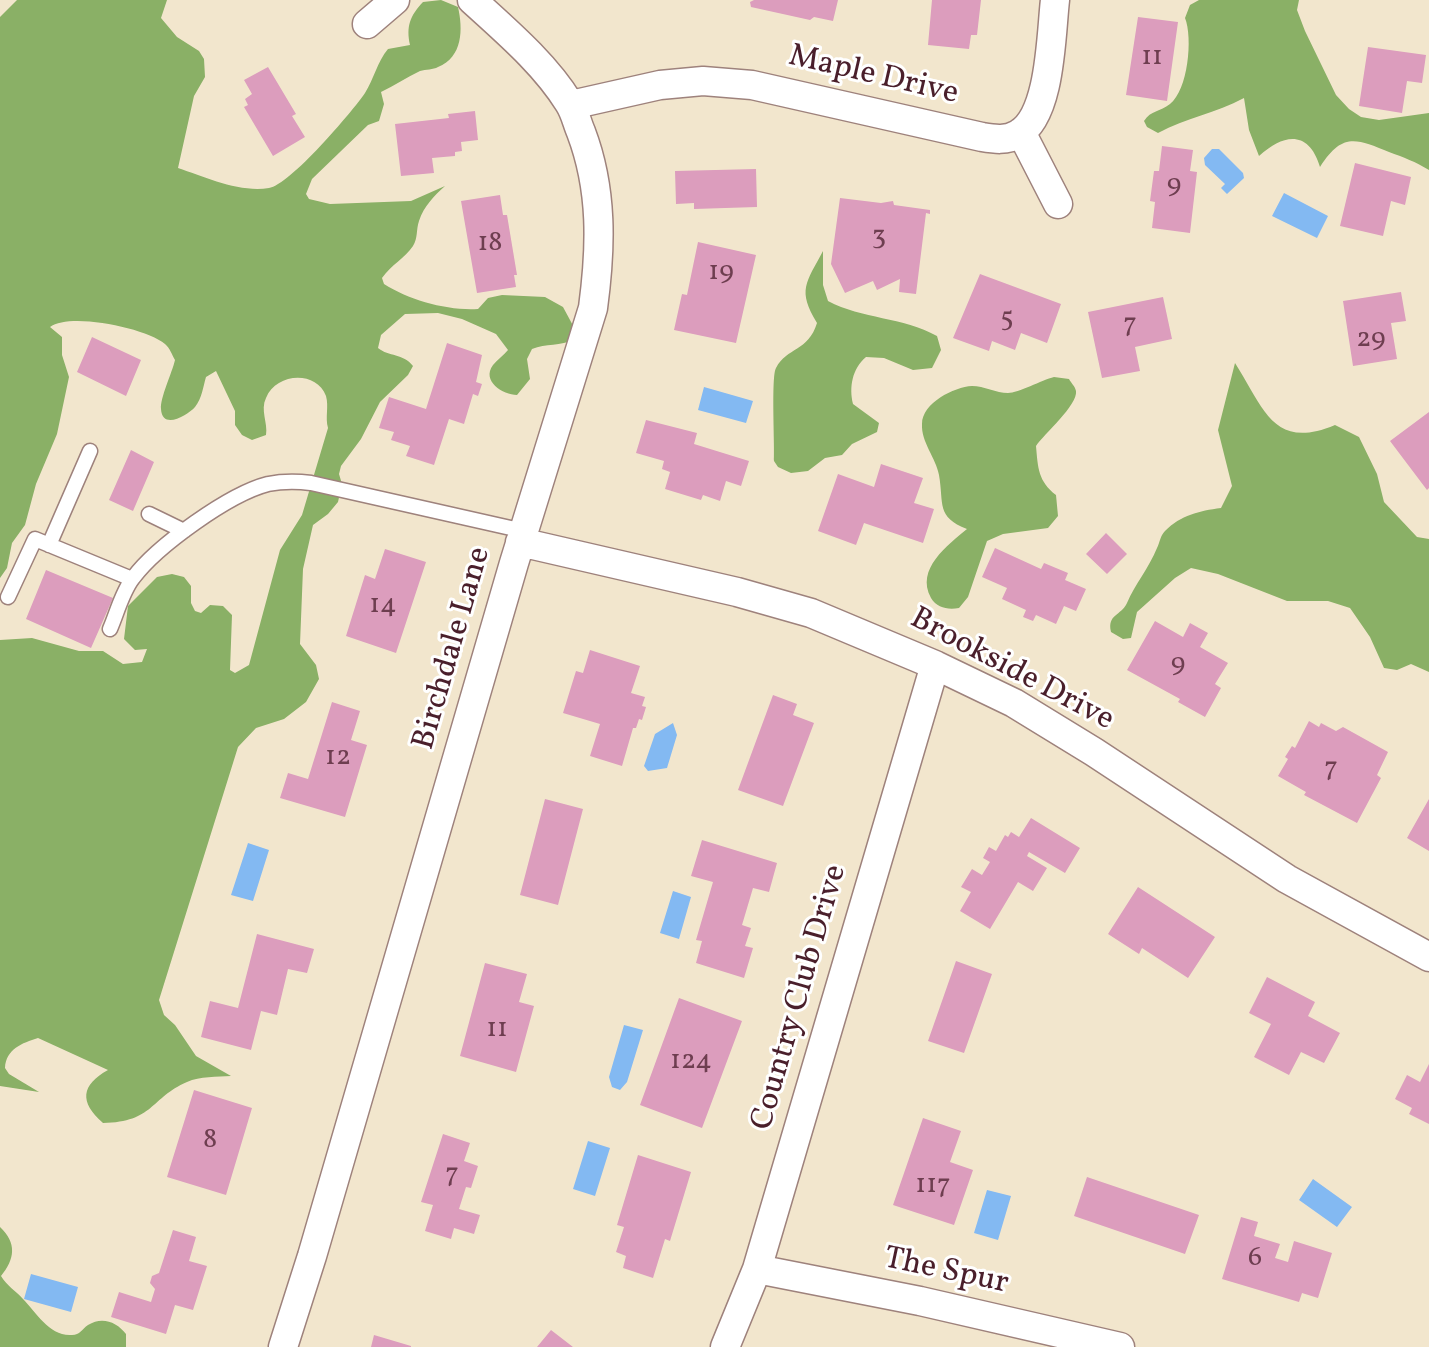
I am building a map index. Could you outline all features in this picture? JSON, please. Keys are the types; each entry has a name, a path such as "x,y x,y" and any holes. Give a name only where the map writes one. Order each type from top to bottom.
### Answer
{"street":[{"path":"367,24 395,0"},
{"name":"Birchdale Lane","path":"283,1347 522,537 593,308 600,224 586,144 571,105 517,43 472,0"},
{"path":"1055,0 1044,90 1036,113 1021,132 1058,204"},
{"name":"Maple Drive","path":"571,105 660,85 703,81 752,85 990,138 1009,138 1021,132"},
{"name":"Brookside Drive","path":"522,537 796,609 866,634 935,665 1014,703 1287,879 1429,957"},
{"name":"Country Club Drive","path":"725,1347 757,1269 935,665"},
{"name":"The Spur","path":"757,1269 920,1301 1120,1347"}],"lane":[{"path":"49,545 90,451"},
{"path":"110,629 132,579 184,531 243,494 265,485 288,481 311,483 522,537"},
{"path":"149,514 184,531"},
{"path":"8,597 35,539 132,579"}],"green space":[{"path":"17,0 167,0 161,18 177,37 199,51 204,59 205,77 194,96 178,168 223,183 258,189 279,184 305,162 365,93 388,49 410,45 410,22 423,2 441,0 458,7 459,42 452,56 438,67 420,71 381,92 384,104 379,121 368,125 312,179 306,194 309,199 330,204 411,201 445,186 424,211 413,246 382,278 384,284 417,299 454,308 478,309 488,298 502,295 545,297 563,307 577,333 575,339 532,349 527,359 530,379 517,395 500,390 490,376 493,365 508,350 496,334 462,319 438,313 405,314 381,335 378,348 405,359 413,366 380,402 361,439 341,466 339,474 342,484 338,502 313,525 303,569 300,644 316,665 319,679 306,702 284,719 256,728 238,747 159,1000 164,1015 175,1025 196,1056 231,1076 187,1082 142,1114 120,1122 103,1123 87,1101 86,1094 92,1082 108,1070 38,1038 12,1051 5,1068 9,1074 39,1092 0,1086 0,640 32,638 79,651 103,651 123,664 142,662 147,649 135,650 124,639 128,606 157,577 172,574 184,577 191,586 191,603 195,611 201,613 210,605 223,606 232,615 230,670 235,673 249,665 280,550 302,515 328,428 327,400 314,382 296,378 278,383 264,403 266,435 252,440 242,435 235,425 235,411 216,371 206,377 199,400 191,411 175,419 166,419 162,415 161,404 175,360 165,344 142,332 108,324 74,321 50,327 62,337 62,355 69,377 57,434 36,484 25,525 12,543 7,568 0,578 0,17"},
{"path":"1199,0 1299,0 1297,10 1305,31 1336,95 1349,109 1361,117 1379,120 1429,113 1429,170 1358,142 1335,148 1320,167 1309,146 1295,139 1278,143 1259,156 1249,130 1244,98 1158,133 1147,127 1144,121 1147,117 1170,104 1181,87 1189,50 1185,18 1190,5"},
{"path":"823,251 823,285 828,301 924,330 937,336 941,350 932,368 913,370 884,358 866,357 855,373 852,398 853,404 879,423 877,432 852,444 842,455 825,458 808,471 791,473 778,467 774,461 775,374 781,361 808,339 817,323 807,302 806,287"},
{"path":"1235,363 1263,409 1284,429 1297,433 1314,432 1335,425 1359,437 1377,474 1384,502 1417,537 1429,539 1429,672 1411,664 1397,670 1384,668 1370,637 1350,608 1328,601 1287,601 1218,574 1191,568 1137,612 1131,638 1123,639 1111,632 1113,618 1127,603 1163,533 1184,517 1221,508 1232,486 1218,430"},
{"path":"1054,377 1069,379 1076,391 1072,404 1036,446 1040,474 1056,495 1058,516 1048,528 1003,534 987,541 968,597 959,608 940,606 933,601 927,587 930,568 943,550 967,529 950,520 943,508 939,475 922,431 923,416 933,403 957,389 976,386 1008,393"},
{"path":"0,1227 9,1239 12,1251 1,1276 44,1323 64,1335 72,1335 93,1322 109,1322 126,1334 126,1347 0,1347"}],"water":[{"path":"1212,149 1219,149 1243,173 1244,178 1227,194 1221,188 1225,184 1205,165 1204,158"},
{"path":"1284,193 1328,216 1317,238 1272,216"},
{"path":"704,387 753,401 746,423 698,410"},
{"path":"673,723 677,735 667,768 648,771 644,766 655,734"},
{"path":"248,843 269,850 253,901 231,895"},
{"path":"673,891 691,897 679,939 660,933"},
{"path":"624,1025 643,1030 627,1082 620,1090 612,1087 609,1077"},
{"path":"588,1141 610,1148 595,1196 573,1189"},
{"path":"1313,1179 1352,1207 1337,1227 1299,1200"},
{"path":"987,1190 1011,1196 998,1240 974,1233"},
{"path":"31,1274 78,1287 71,1312 24,1299"}],"building":[{"path":"838,0 833,21 814,17 810,20 751,7 750,2"},
{"path":"932,0 981,0 977,35 971,35 969,49 928,45"},
{"path":"1138,17 1178,22 1167,101 1126,95"},
{"path":"1368,47 1426,55 1422,83 1407,81 1402,113 1359,106"},
{"path":"268,67 296,114 292,116 305,137 273,156 244,107 248,105 245,99 252,94 244,80"},
{"path":"475,111 478,140 461,142 462,151 455,152 455,156 432,158 434,173 401,176 395,124 449,118 448,114"},
{"path":"1162,146 1193,150 1190,171 1197,172 1190,233 1152,228 1155,202 1150,201 1154,171 1159,171"},
{"path":"1355,163 1411,177 1405,205 1391,201 1383,236 1340,226"},
{"path":"756,169 757,207 694,209 694,203 676,204 675,171"},
{"path":"500,195 503,215 507,215 517,275 514,275 516,287 477,293 461,201"},
{"path":"840,198 881,203 893,201 894,205 930,210 930,214 926,213 916,294 899,292 900,279 877,290 873,281 845,293 831,264"},
{"path":"698,242 756,255 736,343 674,330 682,294 687,295"},
{"path":"980,274 1061,304 1047,343 1021,333 1015,350 992,341 989,351 953,338"},
{"path":"1401,292 1406,321 1391,323 1397,359 1353,366 1343,301"},
{"path":"1163,297 1172,339 1135,347 1140,371 1102,378 1088,312"},
{"path":"92,337 141,360 126,396 77,372"},
{"path":"447,343 482,355 476,382 482,384 478,396 473,394 464,424 449,419 434,465 406,456 410,446 391,440 394,432 379,428 389,397 426,409"},
{"path":"1429,412 1429,488 1427,490 1390,441"},
{"path":"646,420 697,433 694,444 749,461 741,486 726,481 720,501 703,495 701,500 665,489 670,472 662,469 664,461 636,453"},
{"path":"131,450 154,462 133,511 109,500"},
{"path":"881,464 923,478 914,503 934,509 923,543 864,523 856,545 818,531 838,474 874,487"},
{"path":"1106,533 1127,554 1107,574 1086,554"},
{"path":"995,548 1041,569 1044,563 1068,573 1065,580 1086,589 1076,611 1064,606 1056,624 1036,615 1033,621 1023,617 1026,610 1002,599 1007,588 982,577"},
{"path":"385,549 426,562 396,653 346,636 365,575 375,579"},
{"path":"46,570 113,598 91,648 26,619"},
{"path":"1155,621 1183,637 1190,623 1208,633 1200,647 1228,663 1215,684 1221,688 1205,717 1178,702 1180,699 1127,670"},
{"path":"590,650 640,666 631,693 645,697 642,706 646,707 642,720 639,719 636,728 633,728 622,766 590,756 600,724 563,713 576,671 583,673"},
{"path":"773,695 797,704 793,715 814,723 783,806 738,790"},
{"path":"332,702 360,711 351,740 367,745 345,817 280,798 288,773 308,779"},
{"path":"1309,721 1336,731 1343,727 1388,752 1377,775 1381,778 1357,823 1304,795 1306,792 1278,776 1288,759 1285,757 1292,746 1295,748"},
{"path":"545,799 583,809 558,905 520,895"},
{"path":"1429,799 1429,851 1407,838"},
{"path":"1031,818 1080,848 1065,873 1029,852 1027,856 1047,868 1033,891 1018,882 990,929 960,911 971,892 961,887 972,869 982,875 990,862 983,858 989,847 996,851 1005,835 1008,837 1011,832 1019,837"},
{"path":"702,840 777,863 769,892 753,888 742,925 751,928 745,946 753,948 744,978 696,963 702,941 696,940 713,882 691,876"},
{"path":"1138,887 1215,937 1188,978 1142,948 1139,954 1108,934"},
{"path":"257,934 314,949 307,973 288,969 277,1015 261,1011 251,1050 201,1037 210,1001 238,1008"},
{"path":"956,961 992,974 964,1053 928,1041"},
{"path":"485,963 527,974 519,1002 534,1006 516,1072 460,1056"},
{"path":"1267,977 1315,1002 1308,1016 1340,1033 1324,1063 1301,1052 1289,1075 1254,1057 1271,1024 1249,1013"},
{"path":"679,998 742,1021 702,1128 640,1105"},
{"path":"1429,1064 1429,1124 1409,1114 1412,1108 1395,1099 1407,1075 1420,1082"},
{"path":"194,1090 252,1108 226,1195 167,1177"},
{"path":"923,1118 961,1131 950,1162 973,1170 954,1225 893,1205"},
{"path":"443,1134 470,1143 464,1161 478,1166 471,1188 466,1187 459,1209 480,1215 474,1234 454,1228 451,1239 425,1231 433,1205 421,1202"},
{"path":"638,1155 691,1172 670,1241 665,1239 653,1278 623,1268 626,1256 616,1252 624,1227 617,1225"},
{"path":"1087,1177 1199,1215 1185,1254 1074,1216"},
{"path":"1241,1217 1258,1222 1254,1236 1280,1244 1275,1258 1288,1262 1294,1241 1332,1253 1318,1298 1302,1293 1299,1302 1222,1279"},
{"path":"173,1230 196,1237 189,1261 207,1266 193,1310 175,1305 166,1334 111,1317 119,1292 151,1302 155,1289 150,1283 152,1276 159,1273"},
{"path":"551,1330 573,1347 537,1347"},
{"path":"374,1335 411,1346 411,1347 371,1347"}]}
